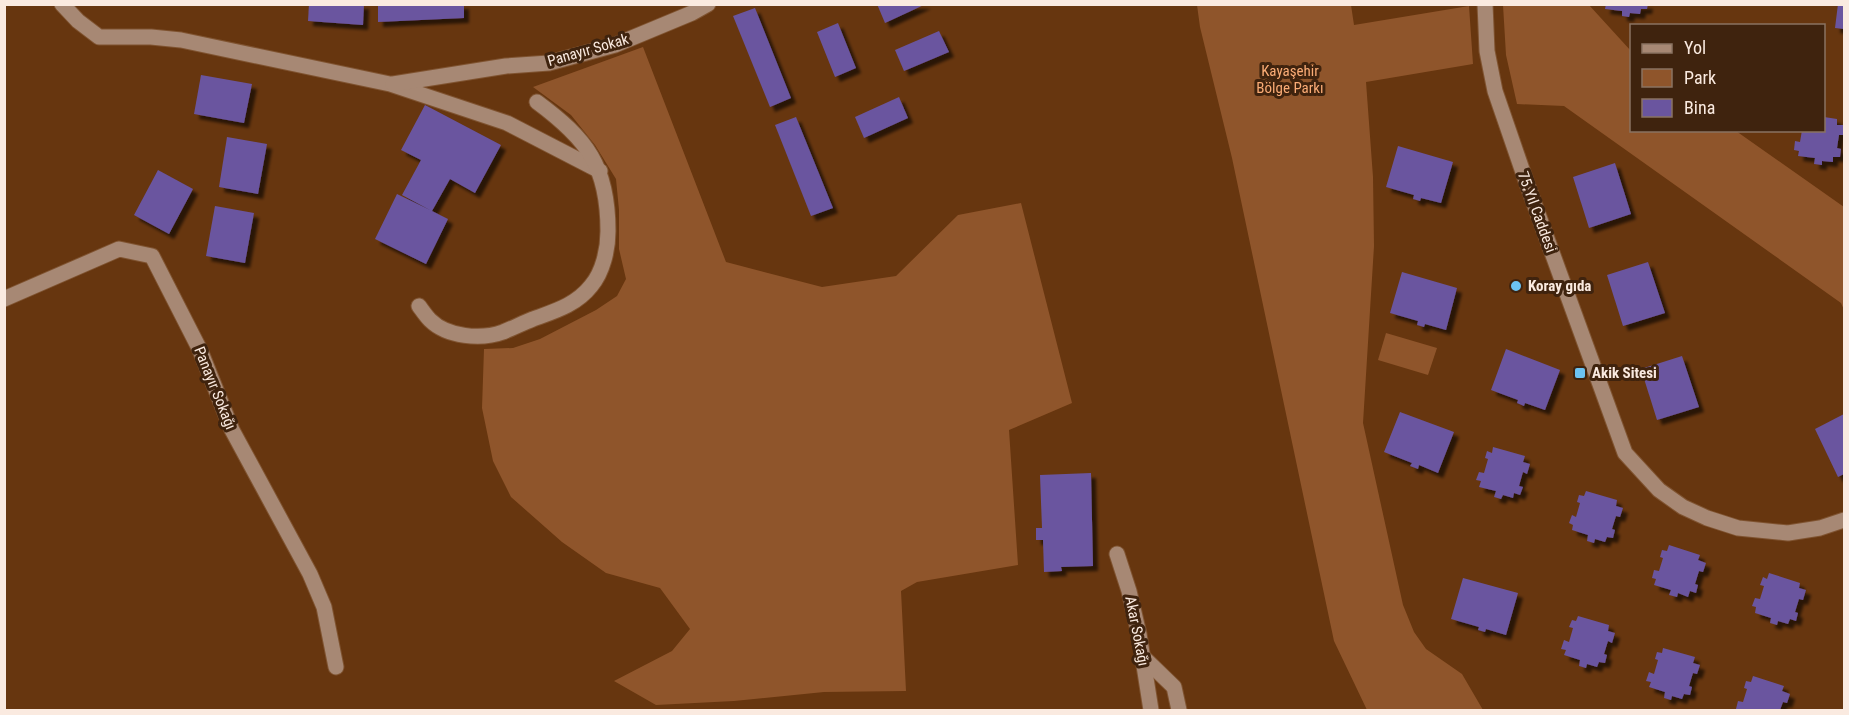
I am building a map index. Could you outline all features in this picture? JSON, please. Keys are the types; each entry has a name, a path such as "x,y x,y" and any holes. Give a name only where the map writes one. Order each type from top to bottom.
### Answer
{"street":[{"path":"62,4 78,21 99,36 181,40 390,84 507,123 600,171"},
{"name":"Panayır Sokak","path":"390,84 506,66 549,63 615,45 708,4"},
{"name":"75.Yıl Caddesi","path":"1485,4 1487,51 1495,91 1625,453 1659,490 1683,507 1738,528 1788,533 1820,528 1845,520"},
{"path":"418,306 430,321 459,335 484,336 502,333 577,301 593,284 602,265 608,242 605,190 600,171 578,136 537,102"},
{"name":"Panayır Sokağı","path":"4,299 119,249 152,256 201,350 232,430 310,574 324,607 336,667"},
{"name":"Akar Sokağı","path":"1117,554 1129,591 1143,657 1151,711"},
{"path":"1143,657 1174,687 1179,711"}],"green space":[{"name":"Kayaşehir Bölge Parkı","path":"1197,5 1351,5 1354,25 1469,6 1473,64 1366,82 1373,177 1374,246 1363,423 1403,605 1414,632 1426,649 1462,674 1483,710 1367,710 1334,641 1232,158 1200,27"},
{"path":"1503,5 1589,5 1630,50 1630,132 1737,132 1844,207 1844,310 1841,303 1564,106 1517,104 1506,55"},
{"path":"643,47 726,262 822,287 896,276 958,215 1021,203 1072,403 1009,430 1018,565 917,582 901,591 906,691 824,692 734,701 656,705 614,681 672,651 690,629 660,588 606,573 562,542 511,497 493,461 482,408 484,349 513,348 540,339 596,310 617,296 626,279 619,249 616,179 595,145 571,115 533,87"},
{"path":"1386,333 1437,348 1428,375 1378,360"}],"building":[{"path":"309,4 364,4 363,25 308,21"},
{"path":"378,4 464,4 464,18 378,22"},
{"path":"877,4 926,4 885,23"},
{"path":"1606,4 1648,4 1647,9 1641,9 1640,14 1630,13 1629,17 1622,16 1622,11 1605,9"},
{"path":"1838,4 1844,4 1844,29 1835,28"},
{"path":"755,8 791,98 770,107 733,16"},
{"path":"838,23 856,68 835,77 817,32"},
{"path":"939,31 949,52 904,71 895,50"},
{"path":"201,75 252,84 244,123 194,114"},
{"path":"899,97 908,118 864,138 855,117"},
{"path":"425,105 501,145 475,193 450,179 432,211 448,219 426,264 375,239 397,194 430,210 402,195 421,160 401,150"},
{"path":"796,117 833,208 811,216 775,125"},
{"path":"1825,117 1837,119 1837,125 1844,125 1843,135 1839,135 1837,148 1841,149 1840,157 1833,157 1833,162 1822,161 1822,165 1814,164 1815,158 1798,156 1799,151 1794,150 1795,141 1800,142 1802,132 1825,132"},
{"path":"227,137 267,144 258,194 219,187"},
{"path":"1398,146 1453,162 1441,203 1421,198 1420,201 1413,199 1414,195 1386,187"},
{"path":"1615,163 1631,214 1589,228 1573,177"},
{"path":"158,170 193,189 169,234 134,215"},
{"path":"215,206 254,213 245,263 206,256"},
{"path":"1648,262 1665,313 1623,326 1607,275"},
{"path":"1402,272 1457,288 1446,330 1425,324 1424,327 1417,325 1418,321 1390,313"},
{"path":"1506,349 1560,370 1545,410 1525,403 1524,406 1517,403 1518,400 1491,390"},
{"path":"1682,356 1699,407 1657,420 1641,369"},
{"path":"1400,412 1454,432 1438,473 1419,465 1418,469 1410,466 1412,463 1384,452"},
{"path":"1844,414 1844,474 1838,477 1815,429"},
{"path":"1493,447 1525,456 1523,462 1530,464 1527,474 1523,472 1519,486 1523,487 1520,495 1514,493 1513,498 1503,495 1501,499 1494,497 1496,491 1479,487 1481,481 1476,480 1479,472 1484,473 1488,459 1485,458 1487,451 1492,453"},
{"path":"1091,473 1093,566 1061,567 1062,571 1044,572 1043,540 1036,540 1036,528 1042,528 1040,475"},
{"path":"1586,491 1617,500 1616,506 1623,508 1620,517 1616,516 1612,529 1615,530 1613,538 1607,537 1605,542 1595,539 1594,543 1587,541 1588,535 1572,530 1573,525 1569,523 1572,515 1576,517 1580,503 1577,502 1579,495 1584,496"},
{"path":"1669,545 1700,555 1698,560 1706,563 1703,572 1699,571 1695,584 1698,585 1696,593 1690,591 1688,597 1678,593 1677,597 1669,595 1671,590 1654,585 1656,579 1652,578 1654,570 1659,571 1663,558 1660,557 1662,550 1667,551"},
{"path":"1769,573 1800,583 1799,588 1806,590 1803,600 1799,599 1795,612 1798,613 1796,621 1790,619 1788,624 1778,621 1777,625 1770,623 1771,618 1755,613 1756,607 1752,606 1755,598 1760,599 1764,586 1760,585 1763,577 1767,579"},
{"path":"1463,578 1518,593 1506,635 1486,629 1485,632 1478,630 1479,627 1451,619"},
{"path":"1578,616 1609,625 1608,631 1615,633 1612,643 1608,641 1604,654 1607,655 1605,663 1599,662 1597,667 1587,664 1586,668 1579,666 1580,660 1564,655 1566,650 1561,649 1564,640 1569,642 1573,628 1569,627 1572,620 1576,621"},
{"path":"1663,648 1695,657 1693,663 1700,665 1697,674 1693,673 1689,686 1692,687 1690,695 1684,694 1682,699 1672,696 1671,700 1664,698 1665,692 1649,687 1651,682 1646,681 1649,672 1654,674 1658,660 1655,659 1657,652 1662,653"},
{"path":"1753,676 1784,686 1782,691 1790,694 1787,703 1783,702 1780,710 1736,709 1738,701 1743,702 1747,689 1744,688 1746,681 1751,682"}],"place":[{"name":"Koray gıda","path":"1516,286"},
{"name":"Akik Sitesi","path":"1580,373"}]}
